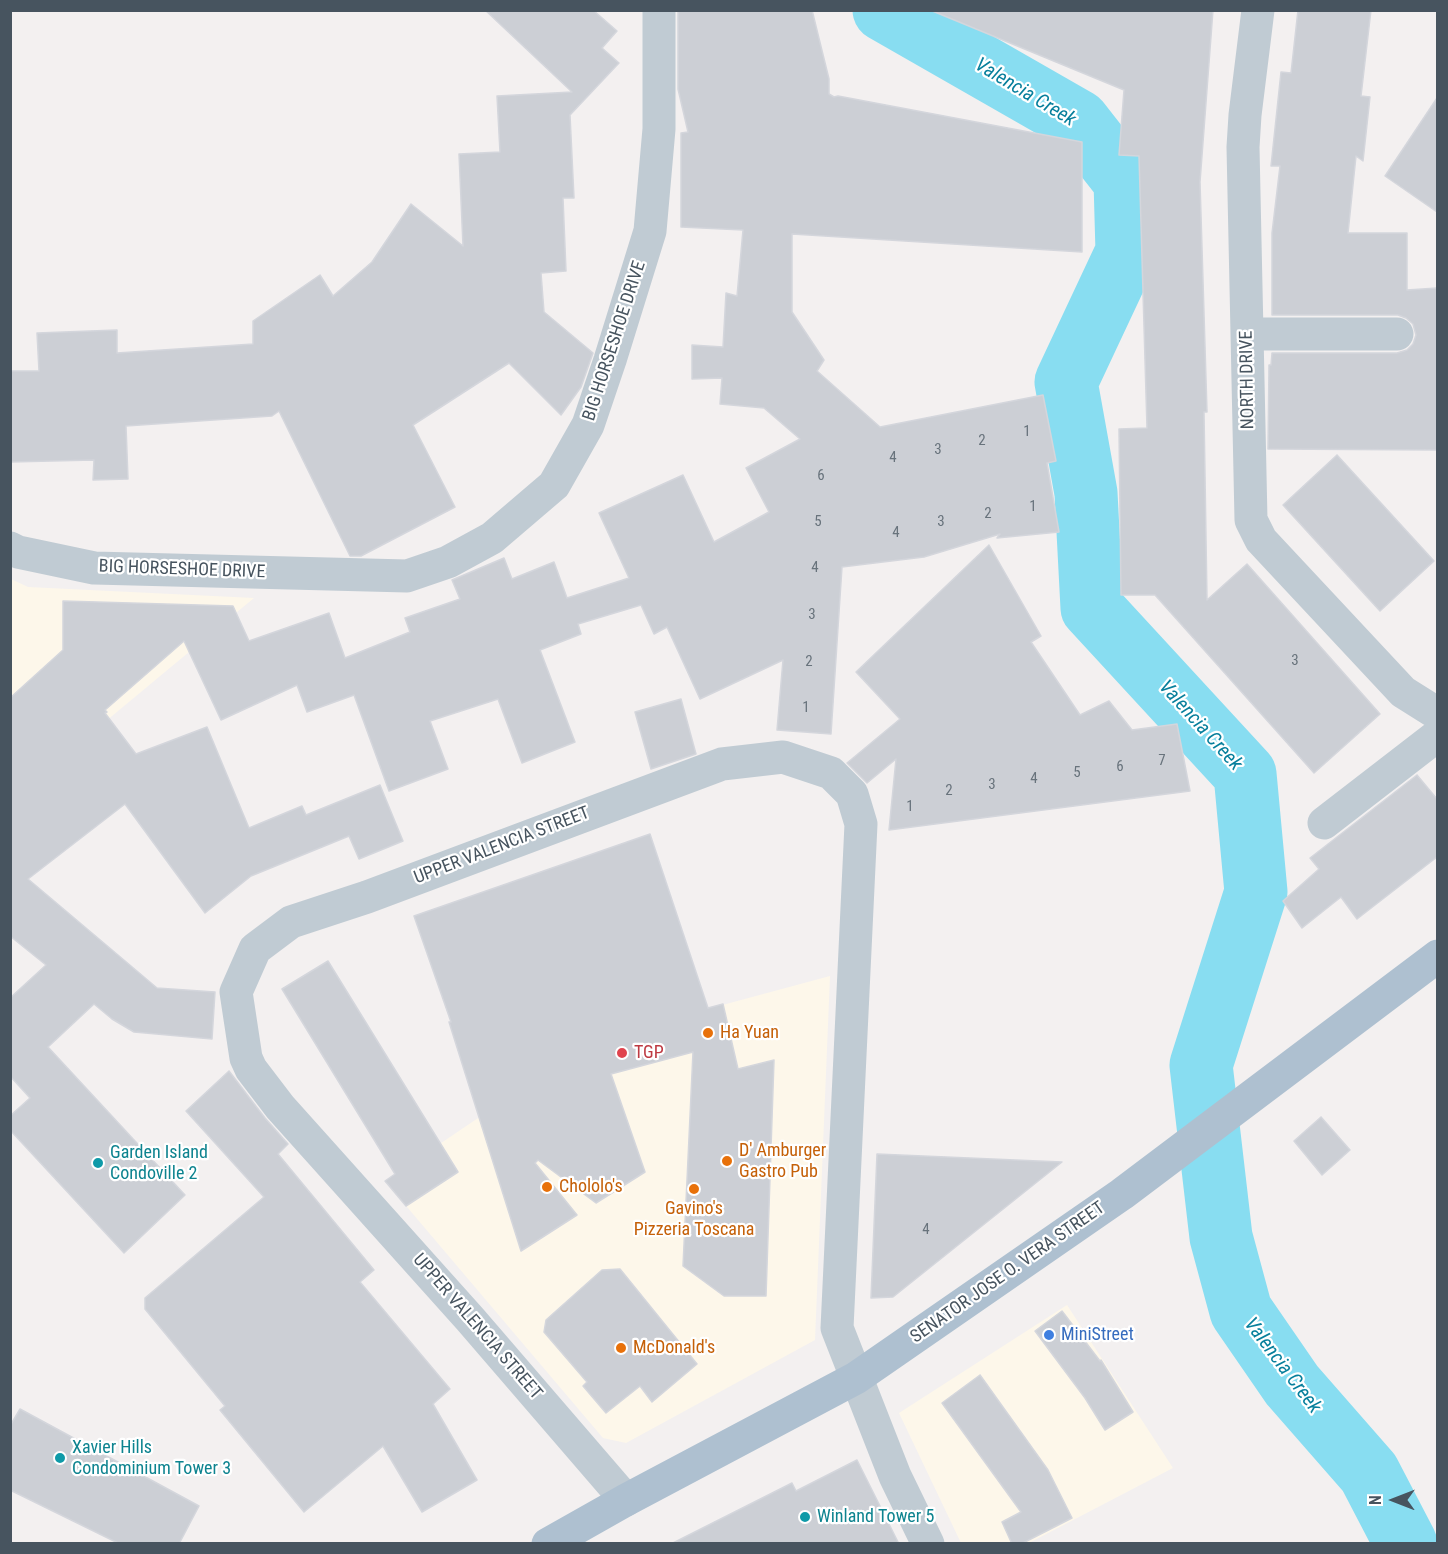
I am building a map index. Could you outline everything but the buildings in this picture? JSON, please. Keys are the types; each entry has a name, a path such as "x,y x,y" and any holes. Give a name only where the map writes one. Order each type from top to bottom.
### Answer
{"main road":[{"name":"SENATOR JOSE O. VERA STREET","path":"548,1544 856,1378 1122,1194 1437,956"}],"street":[{"name":"BIG HORSESHOE DRIVE","path":"10,548 18,552 94,568 407,576 448,562 492,538 554,485 588,425 610,360 650,231 659,129 659,10"},
{"name":"NORTH DRIVE","path":"1258,10 1243,147 1251,520 1261,540 1402,692 1433,748"},
{"path":"1247,334 1397,334"},
{"name":"NORTH DRIVE","path":"1402,692 1437,714"},
{"path":"1324,823 1433,748"},
{"name":"UPPER VALENCIA STREET","path":"626,1500 470,1319 280,1107 251,1069 246,1058 236,992 255,949 291,922 367,897 722,764 783,757 831,773 852,794 861,824 837,1328 895,1476 928,1544"}],"shaded area":[{"path":"11,579 28,587 254,598 11,800"},
{"path":"830,976 815,1340 626,1443 603,1438 385,1181 586,1045 615,1034"},
{"path":"1067,1305 1173,1468 1029,1543 961,1543 899,1413"}],"waterway":[{"name":"Valencia Creek","path":"884,10 1078,121 1125,181 1127,252 1066,382 1086,493 1092,608 1245,774 1256,892 1201,1065 1221,1237 1241,1311 1292,1385 1369,1473 1406,1544"}],"place":[{"name":"Ha Yuan","path":"708,1033"},
{"name":"TGP","path":"622,1053"},
{"name":"D' Amburger Gastro Pub","path":"727,1161"},
{"name":"Garden Island Condoville 2","path":"98,1163"},
{"name":"Chololo's","path":"547,1187"},
{"name":"Gavino's Pizzeria Toscana","path":"694,1189"},
{"name":"MiniStreet","path":"1049,1335"},
{"name":"McDonald's","path":"621,1348"},
{"name":"Xavier Hills Condominium Tower 3","path":"60,1458"},
{"name":"Winland Tower 5","path":"805,1517"}]}
